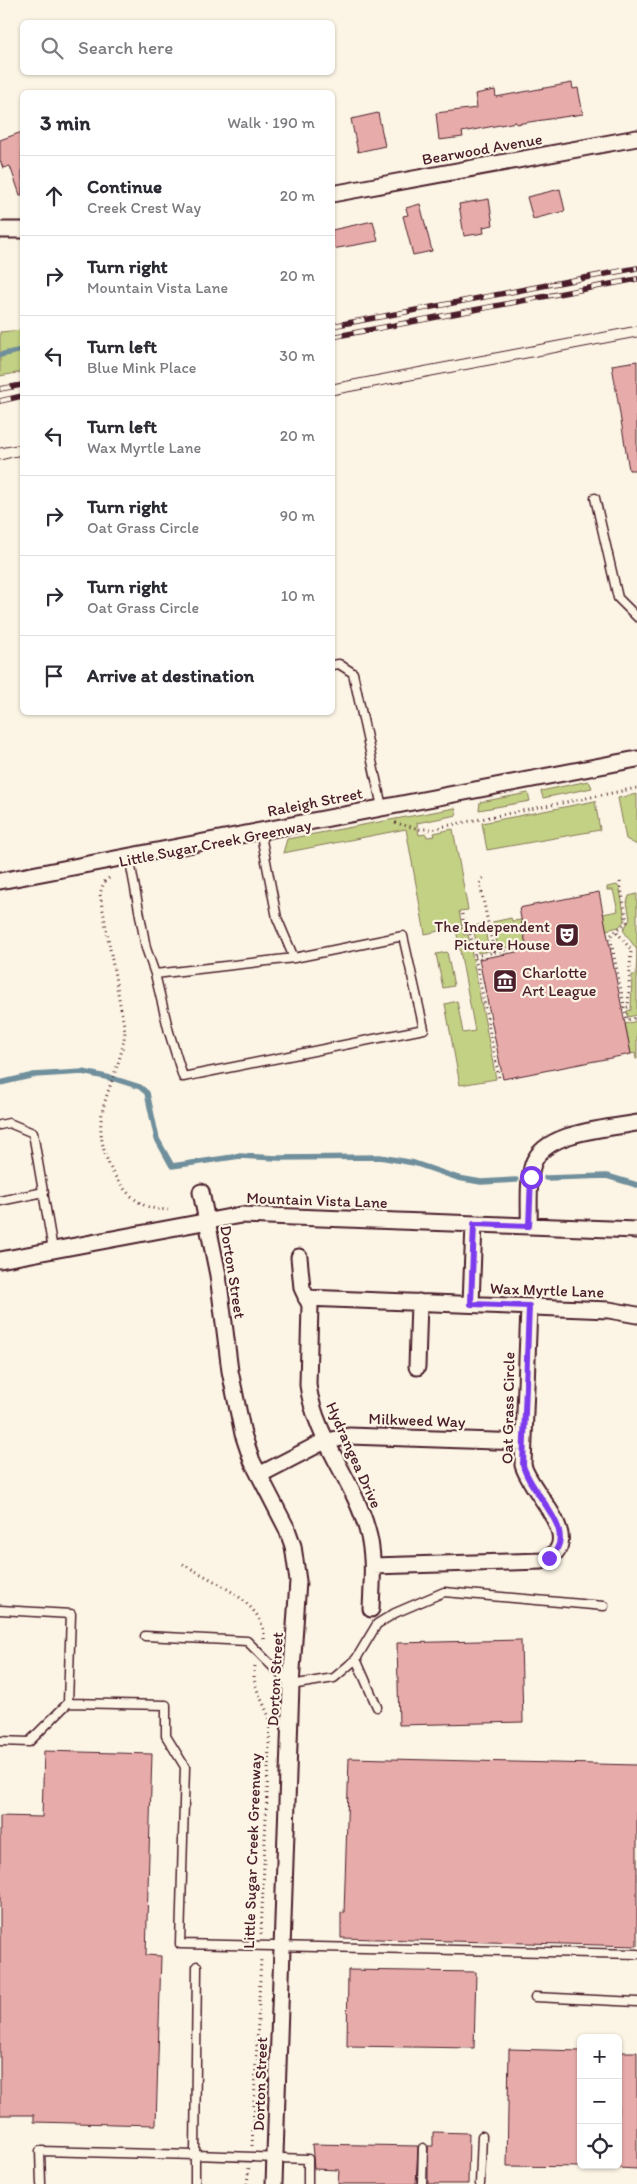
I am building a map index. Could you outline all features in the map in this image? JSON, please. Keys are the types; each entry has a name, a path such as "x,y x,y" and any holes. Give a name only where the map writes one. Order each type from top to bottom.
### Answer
{"street":[{"name":"Bearwood Avenue","path":"335,193 637,138"},
{"path":"0,230 20,230"},
{"name":"Raleigh Street","path":"0,881 637,759"},
{"path":"529,1226 531,1177 534,1164 544,1147 562,1137 637,1123"},
{"name":"Dorton Street","path":"201,1192 218,1275 230,1371 246,1448 287,1529 297,1563 298,1598 291,1684 274,2184"},
{"name":"Mountain Vista Lane","path":"0,1260 241,1215 637,1230"},
{"path":"471,1304 474,1224"},
{"name":"Hydrangea Drive","path":"299,1257 299,1277 310,1305 308,1385 310,1398 317,1422 362,1514 371,1547 373,1566 371,1609"},
{"name":"Wax Myrtle Lane","path":"306,1298 609,1310 637,1315"},
{"path":"417,1368 419,1302"},
{"name":"Oat Grass Circle","path":"373,1566 542,1561 555,1553 561,1542 561,1534 557,1524 525,1476 523,1465 529,1306"},
{"name":"Milkweed Way","path":"259,1475 326,1441 349,1436 523,1442"}],"lane":[{"path":"595,498 618,598 637,617"},
{"path":"335,665 339,664 353,673 382,807"},
{"path":"260,830 277,918 294,958"},
{"path":"129,856 146,948 155,974 182,1077 424,1029 404,936 294,958 155,974"},
{"path":"0,1124 9,1123 33,1133 53,1250"},
{"path":"0,1201 44,1192"},
{"path":"145,1636 247,1641 291,1684 334,1678 356,1659 377,1624 396,1613 444,1592 604,1606"},
{"path":"0,1610 71,1614 68,1703 29,1742 0,1741"},
{"path":"356,1659 377,1707"},
{"path":"68,1703 166,1705 166,1736 185,1767 180,1944 637,1954"},
{"path":"194,2184 197,1966"},
{"path":"535,1997 637,2002"},
{"path":"480,2184 482,2136"},
{"path":"422,2184 423,2148"},
{"path":"41,2184 40,2151 308,2159 308,2184"}],"path":[{"path":"391,823 420,829 430,828 637,788"},
{"name":"Little Sugar Creek Greenway","path":"132,872 109,878 104,882 100,894 124,1021 125,1039 102,1114 102,1140 108,1161 117,1179 129,1195 142,1204 168,1210"},
{"path":"483,878 480,884 494,952"},
{"path":"620,882 627,922 610,936 627,1020 637,1018"},
{"path":"462,914 466,932 470,932 499,1078"},
{"path":"616,931 631,950 628,1007 624,1008"},
{"path":"475,956 521,947"},
{"name":"Little Sugar Creek Greenway","path":"182,1564 241,1598 252,1608 263,1627 264,1637 261,1654 254,1671 254,1682 270,1722 254,2134 247,2184"}],"green space":[{"path":"20,330 20,372 0,376 0,332"},
{"path":"588,781 592,788 543,798 541,791"},
{"path":"528,793 530,801 479,810 480,802"},
{"path":"637,794 637,845 626,839 618,798"},
{"path":"595,801 600,830 487,850 482,823"},
{"path":"455,808 457,815 417,823 419,835 426,834 427,837 435,836 434,833 453,829 468,910 459,911 462,926 425,934 406,829 283,853 287,839"},
{"path":"617,885 620,889 625,920 619,927 606,930 603,914 618,911 613,890 607,890 607,887"},
{"path":"637,894 637,950 623,930 630,919 627,902 629,896"},
{"path":"511,918 512,921 521,920 526,944 498,949 493,922"},
{"path":"484,924 489,951 478,953 473,926"},
{"path":"462,927 464,935 468,934 496,1079 460,1085 445,1004 457,1001 463,1033 475,1031 456,929"},
{"path":"637,950 637,1015 628,1017 627,1011 631,1010 632,975 636,975"},
{"path":"447,952 454,986 443,988 436,954"},
{"path":"637,1021 636,1059 635,1053 631,1054 625,1024"}],"building":[{"path":"572,83 573,89 578,88 583,114 516,124 516,122 462,132 463,137 439,140 436,113 477,108 475,94 495,90 496,97"},
{"path":"378,113 385,146 358,152 351,119"},
{"path":"20,133 20,195 10,166 3,168 0,160 0,140"},
{"path":"560,189 565,211 533,219 527,197"},
{"path":"489,199 493,225 483,227 484,233 464,236 459,204"},
{"path":"420,204 432,251 413,255 403,216 408,215 406,208"},
{"path":"373,221 378,241 335,248 335,229"},
{"path":"637,361 637,470 629,470 612,365"},
{"path":"599,892 631,1054 503,1079 479,959 527,950 519,908"},
{"path":"521,1640 523,1722 399,1725 397,1643"},
{"path":"44,1751 152,1754 146,1955 161,1956 156,2125 34,2122 34,2115 0,2115 0,1816 42,1817"},
{"path":"349,1758 637,1765 637,1946 341,1938 341,1912 344,1913"},
{"path":"348,1970 476,1972 474,2048 347,2046"},
{"path":"509,2049 577,2051 577,2167 507,2166"},
{"path":"622,2052 637,2052 637,2169 622,2168"},
{"path":"433,2132 469,2133 468,2184 428,2184 428,2146 433,2146"},
{"path":"312,2144 418,2146 416,2184 338,2184 339,2170 314,2169"}],"waterway":[{"path":"0,355 20,350"},
{"path":"0,1083 34,1075 83,1072 140,1087 147,1093 157,1139 172,1166 240,1156 278,1158 380,1157 414,1163 458,1178 481,1182 516,1180"},
{"path":"546,1178 607,1176 637,1185"}],"tram line":[{"path":"335,383 637,326"},
{"path":"335,394 637,337"},
{"path":"0,448 20,444"},
{"path":"0,460 20,455"}],"railway":[{"path":"335,325 637,268"},
{"path":"335,336 637,279"},
{"path":"0,389 20,385"},
{"path":"0,401 20,396"}],"place":[{"name":"The Independent Picture House","path":"567,935"},
{"name":"Charlotte Art League","path":"505,981"}],"route":[{"path":"531,1177 529,1226 474,1224 471,1304 529,1306 523,1465 525,1476 557,1524 561,1534 561,1542 555,1553 549,1558"}]}
